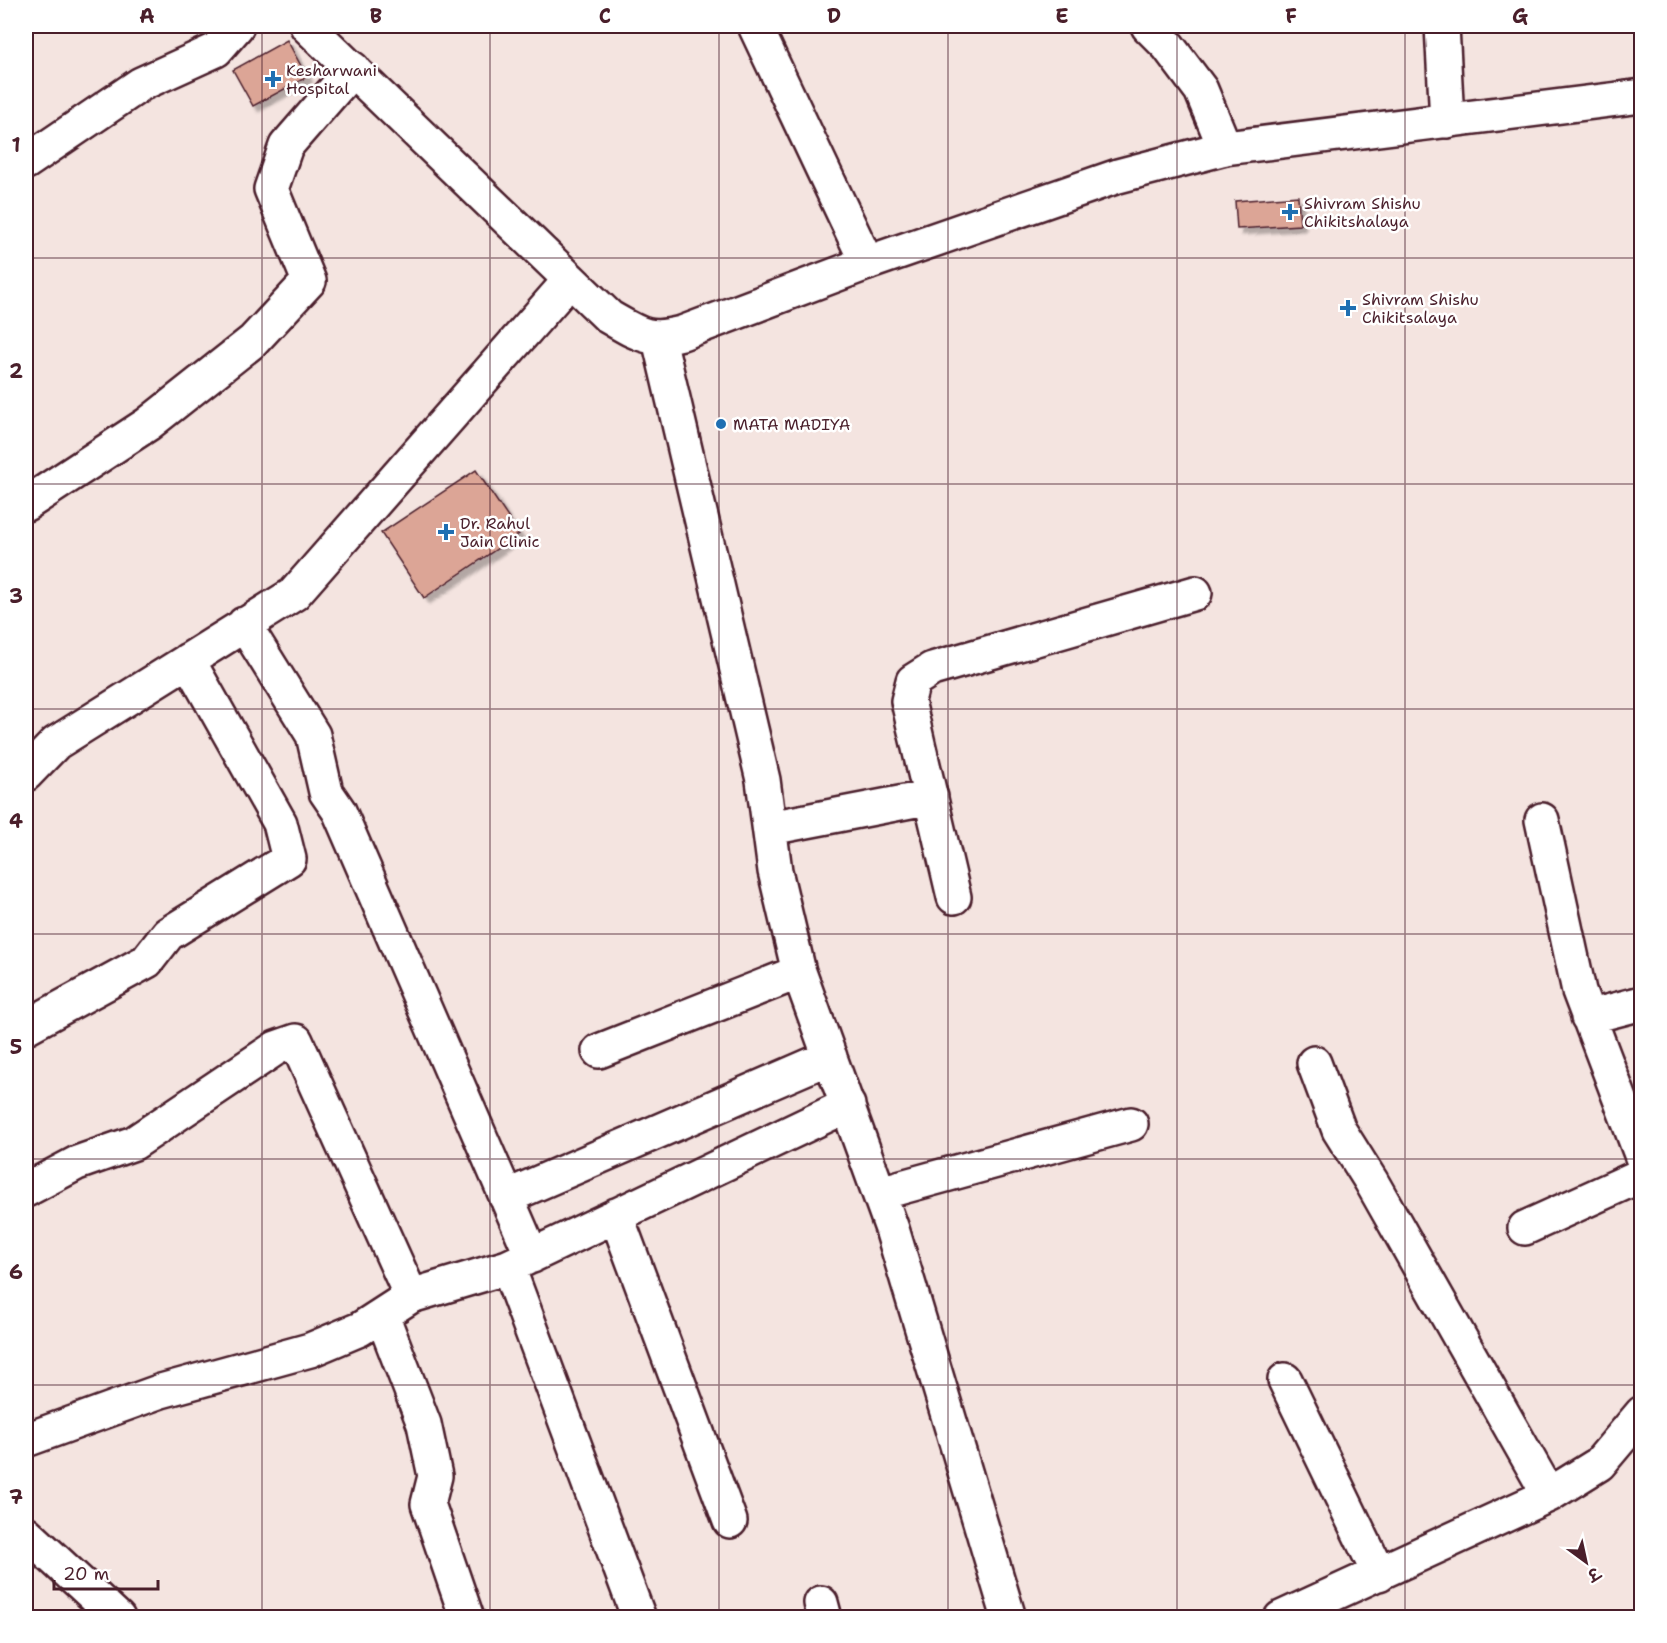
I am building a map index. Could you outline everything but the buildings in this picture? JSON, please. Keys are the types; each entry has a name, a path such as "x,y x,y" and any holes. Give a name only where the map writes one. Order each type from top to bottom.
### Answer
{"street":[{"path":"26,162 141,84 216,50 237,26"},
{"path":"308,26 609,317 640,334 659,339 682,333 867,263 1118,176 1225,148 1641,96"},
{"path":"755,26 867,263"},
{"path":"1148,26 1168,46 1202,90 1225,148"},
{"path":"1442,26 1447,121"},
{"path":"26,504 148,424 253,340 309,281 271,189 286,146 353,69"},
{"path":"26,774 56,743 294,594 570,280"},
{"path":"659,339 763,780 775,871 800,972 880,1193 1009,1617"},
{"path":"954,897 908,701 914,681 932,669 1195,593"},
{"path":"244,624 313,735 326,792 339,812 506,1197 520,1262 639,1617"},
{"path":"26,1027 147,961 168,934 289,859 280,823 188,660"},
{"path":"770,828 931,797"},
{"path":"1542,820 1579,992 1641,1157"},
{"path":"599,1051 800,972"},
{"path":"1588,1017 1641,1003"},
{"path":"26,1190 77,1163 134,1143 276,1048 297,1041 411,1296"},
{"path":"506,1197 830,1057"},
{"path":"1314,1063 1339,1130 1371,1181 1549,1495"},
{"path":"26,1440 162,1391 310,1350 360,1329 411,1296 520,1262 848,1105"},
{"path":"880,1193 1131,1124"},
{"path":"1525,1228 1641,1175"},
{"path":"616,1215 730,1521"},
{"path":"382,1315 424,1424 435,1476 428,1504 467,1617"},
{"path":"1285,1380 1379,1575"},
{"path":"1281,1617 1379,1575 1549,1495 1599,1464 1641,1413"},
{"path":"26,1533 118,1617"}],"place":[{"name":"Kesharwani Hospital","path":"273,79"},
{"name":"Shivram Shishu Chikitshalaya","path":"1290,212"},
{"name":"Shivram Shishu Chikitsalaya","path":"1348,308"},
{"name":"MATA MADIYA","path":"721,424"},
{"name":"Dr. Rahul Jain Clinic","path":"446,532"}]}
